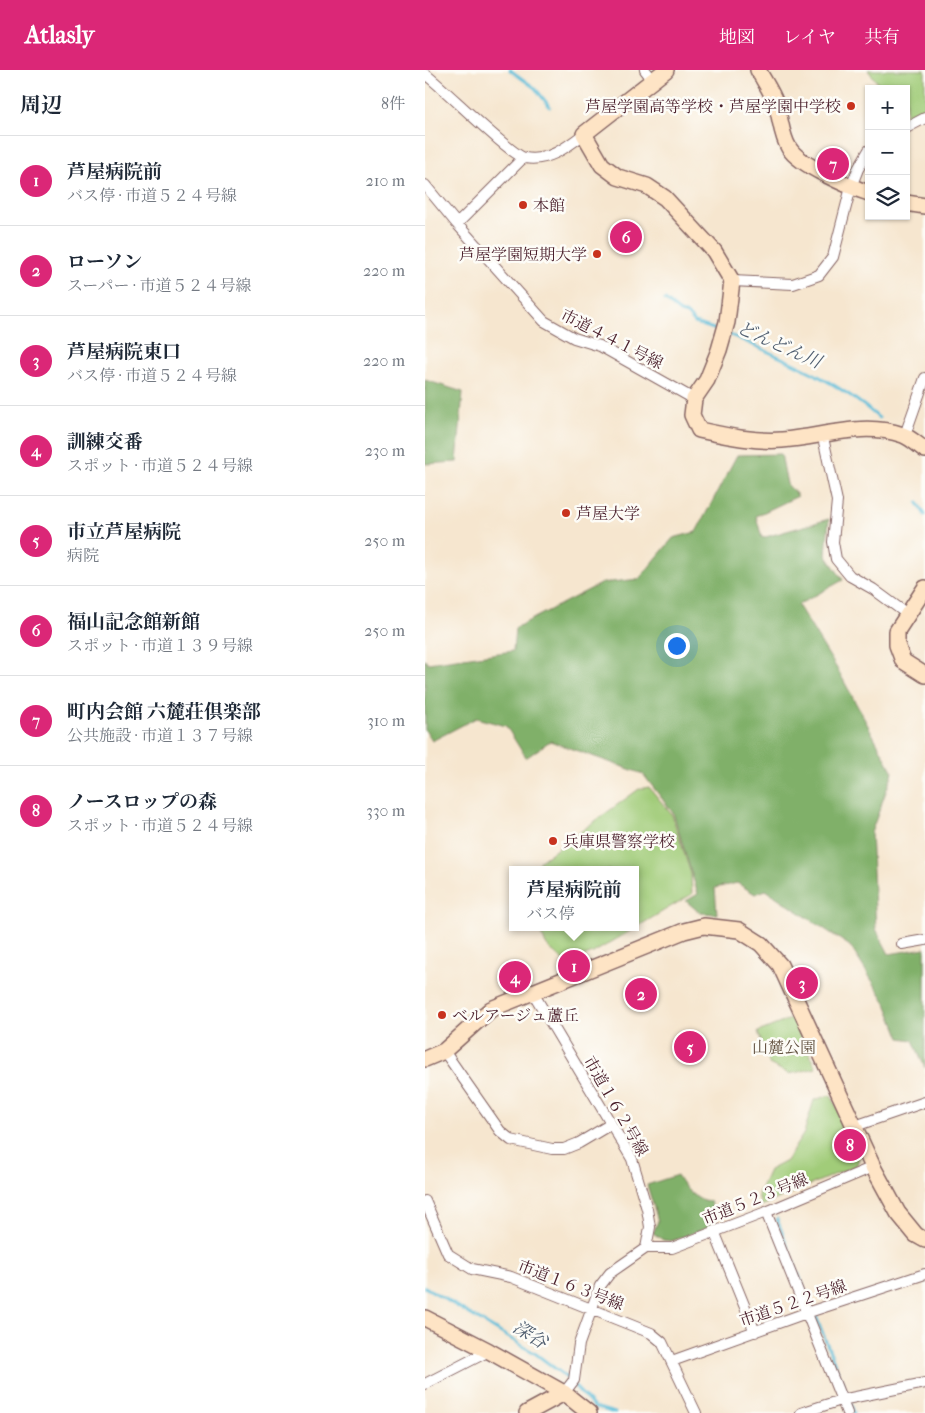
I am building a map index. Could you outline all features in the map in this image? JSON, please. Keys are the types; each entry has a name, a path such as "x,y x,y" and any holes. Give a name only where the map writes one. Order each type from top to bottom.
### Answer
{"street":[{"path":"429,75 508,147 523,158 541,157 558,152 584,134 649,75 666,70"},
{"path":"758,70 776,103 783,135 790,150 803,162 851,187 865,192"},
{"path":"910,126 925,118"},
{"path":"584,134 602,165 617,177 647,186 665,198 713,251 732,281 724,334 707,380 694,398 692,415 699,430 748,439 782,440 850,430 880,430 905,435 925,450"},
{"path":"732,281 793,284 819,275 833,257 851,187 865,157"},
{"path":"457,224 523,158"},
{"name":"市道４４１号線","path":"425,185 457,224 544,321 574,338 600,346 694,398"},
{"path":"910,204 925,206"},
{"path":"905,435 925,378"},
{"path":"822,434 837,501 833,542 836,559 850,576 873,589 907,614"},
{"path":"925,588 897,631 897,645 903,661 925,675"},
{"path":"425,1059 444,1051 491,1009 532,992 684,931 704,926 739,930 761,944 780,965 873,1167 898,1213 916,1235 925,1240"},
{"path":"903,944 925,940"},
{"name":"市道１６２号線","path":"532,992 632,1159 647,1209 650,1227 646,1248"},
{"path":"444,1051 500,1131 511,1140 552,1149 564,1149 579,1143 611,1124"},
{"path":"855,1126 925,1102"},
{"name":"市道５２３号線","path":"646,1248 672,1248 766,1212 873,1167"},
{"name":"市道１６３号線","path":"426,1205 447,1254 472,1269 511,1277 651,1333 662,1342 696,1413"},
{"path":"766,1212 847,1413"},
{"path":"714,1232 755,1332"},
{"path":"527,1413 569,1386 579,1344 600,1286 610,1272 646,1248"},
{"name":"市道５２２号線","path":"672,1361 806,1313 925,1274"},
{"path":"425,1318 489,1351 569,1386 589,1413"},
{"path":"425,1384 489,1351"},
{"path":"801,1413 841,1400 925,1383"}],"green space":[{"path":"868,70 925,70 925,106 910,114 910,85 879,85"},
{"path":"425,380 463,392 457,462 425,464"},
{"path":"781,454 787,484 798,496 756,516 762,538 829,519 826,555 843,580 798,605 839,672 893,772 871,833 876,929 889,954 925,948 925,1068 913,1040 900,1038 885,1001 850,946 766,890 755,894 737,883 715,888 717,914 700,913 686,901 698,894 673,813 643,774 550,741 526,758 506,726 476,718 432,741 425,730 425,659 428,663 513,651 515,628 602,583 639,579 673,538 696,532 737,455"},
{"path":"649,787 672,815 691,874 692,894 639,926 639,866 538,866 539,862 639,789"},
{"path":"539,931 630,931 593,953 566,963 547,946"},
{"name":"山麓公園","path":"793,1018 816,1068 789,1074 769,1064 758,1032"},
{"name":"山麓公園","path":"831,1095 860,1153 857,1165 761,1206 758,1194 769,1170 786,1161 804,1133 814,1100"},
{"path":"677,1175 686,1189 694,1196 710,1201 716,1223 672,1241 663,1240 653,1233 658,1221 647,1185"}],"waterway":[{"name":"どんどん川","path":"510,70 535,88 550,107"},
{"name":"どんどん川","path":"665,300 680,312 687,314 695,323 720,331"},
{"name":"どんどん川","path":"728,334 787,360 826,380 879,418"},
{"name":"どんどん川","path":"918,503 925,515"},
{"path":"777,1219 811,1306"},
{"name":"深谷","path":"425,1287 536,1354 565,1376 594,1407 615,1413"},
{"path":"816,1316 846,1392"},
{"path":"851,1404 854,1413"}],"place":[{"name":"芦屋学園高等学校・芦屋学園中学校","path":"851,106"},
{"name":"町内会館 六麓荘倶楽部","path":"833,164"},
{"name":"本館","path":"523,205"},
{"name":"福山記念館新館","path":"626,237"},
{"name":"芦屋学園短期大学","path":"597,254"},
{"name":"芦屋大学","path":"566,513"},
{"name":"兵庫県警察学校","path":"553,841"},
{"name":"芦屋病院前","path":"574,966"},
{"name":"訓練交番","path":"515,977"},
{"name":"芦屋病院東口","path":"802,983"},
{"name":"ローソン","path":"641,994"},
{"name":"ベルアージュ蘆丘","path":"442,1015"},
{"name":"市立芦屋病院","path":"690,1047"},
{"name":"ノースロップの森","path":"850,1145"}]}
